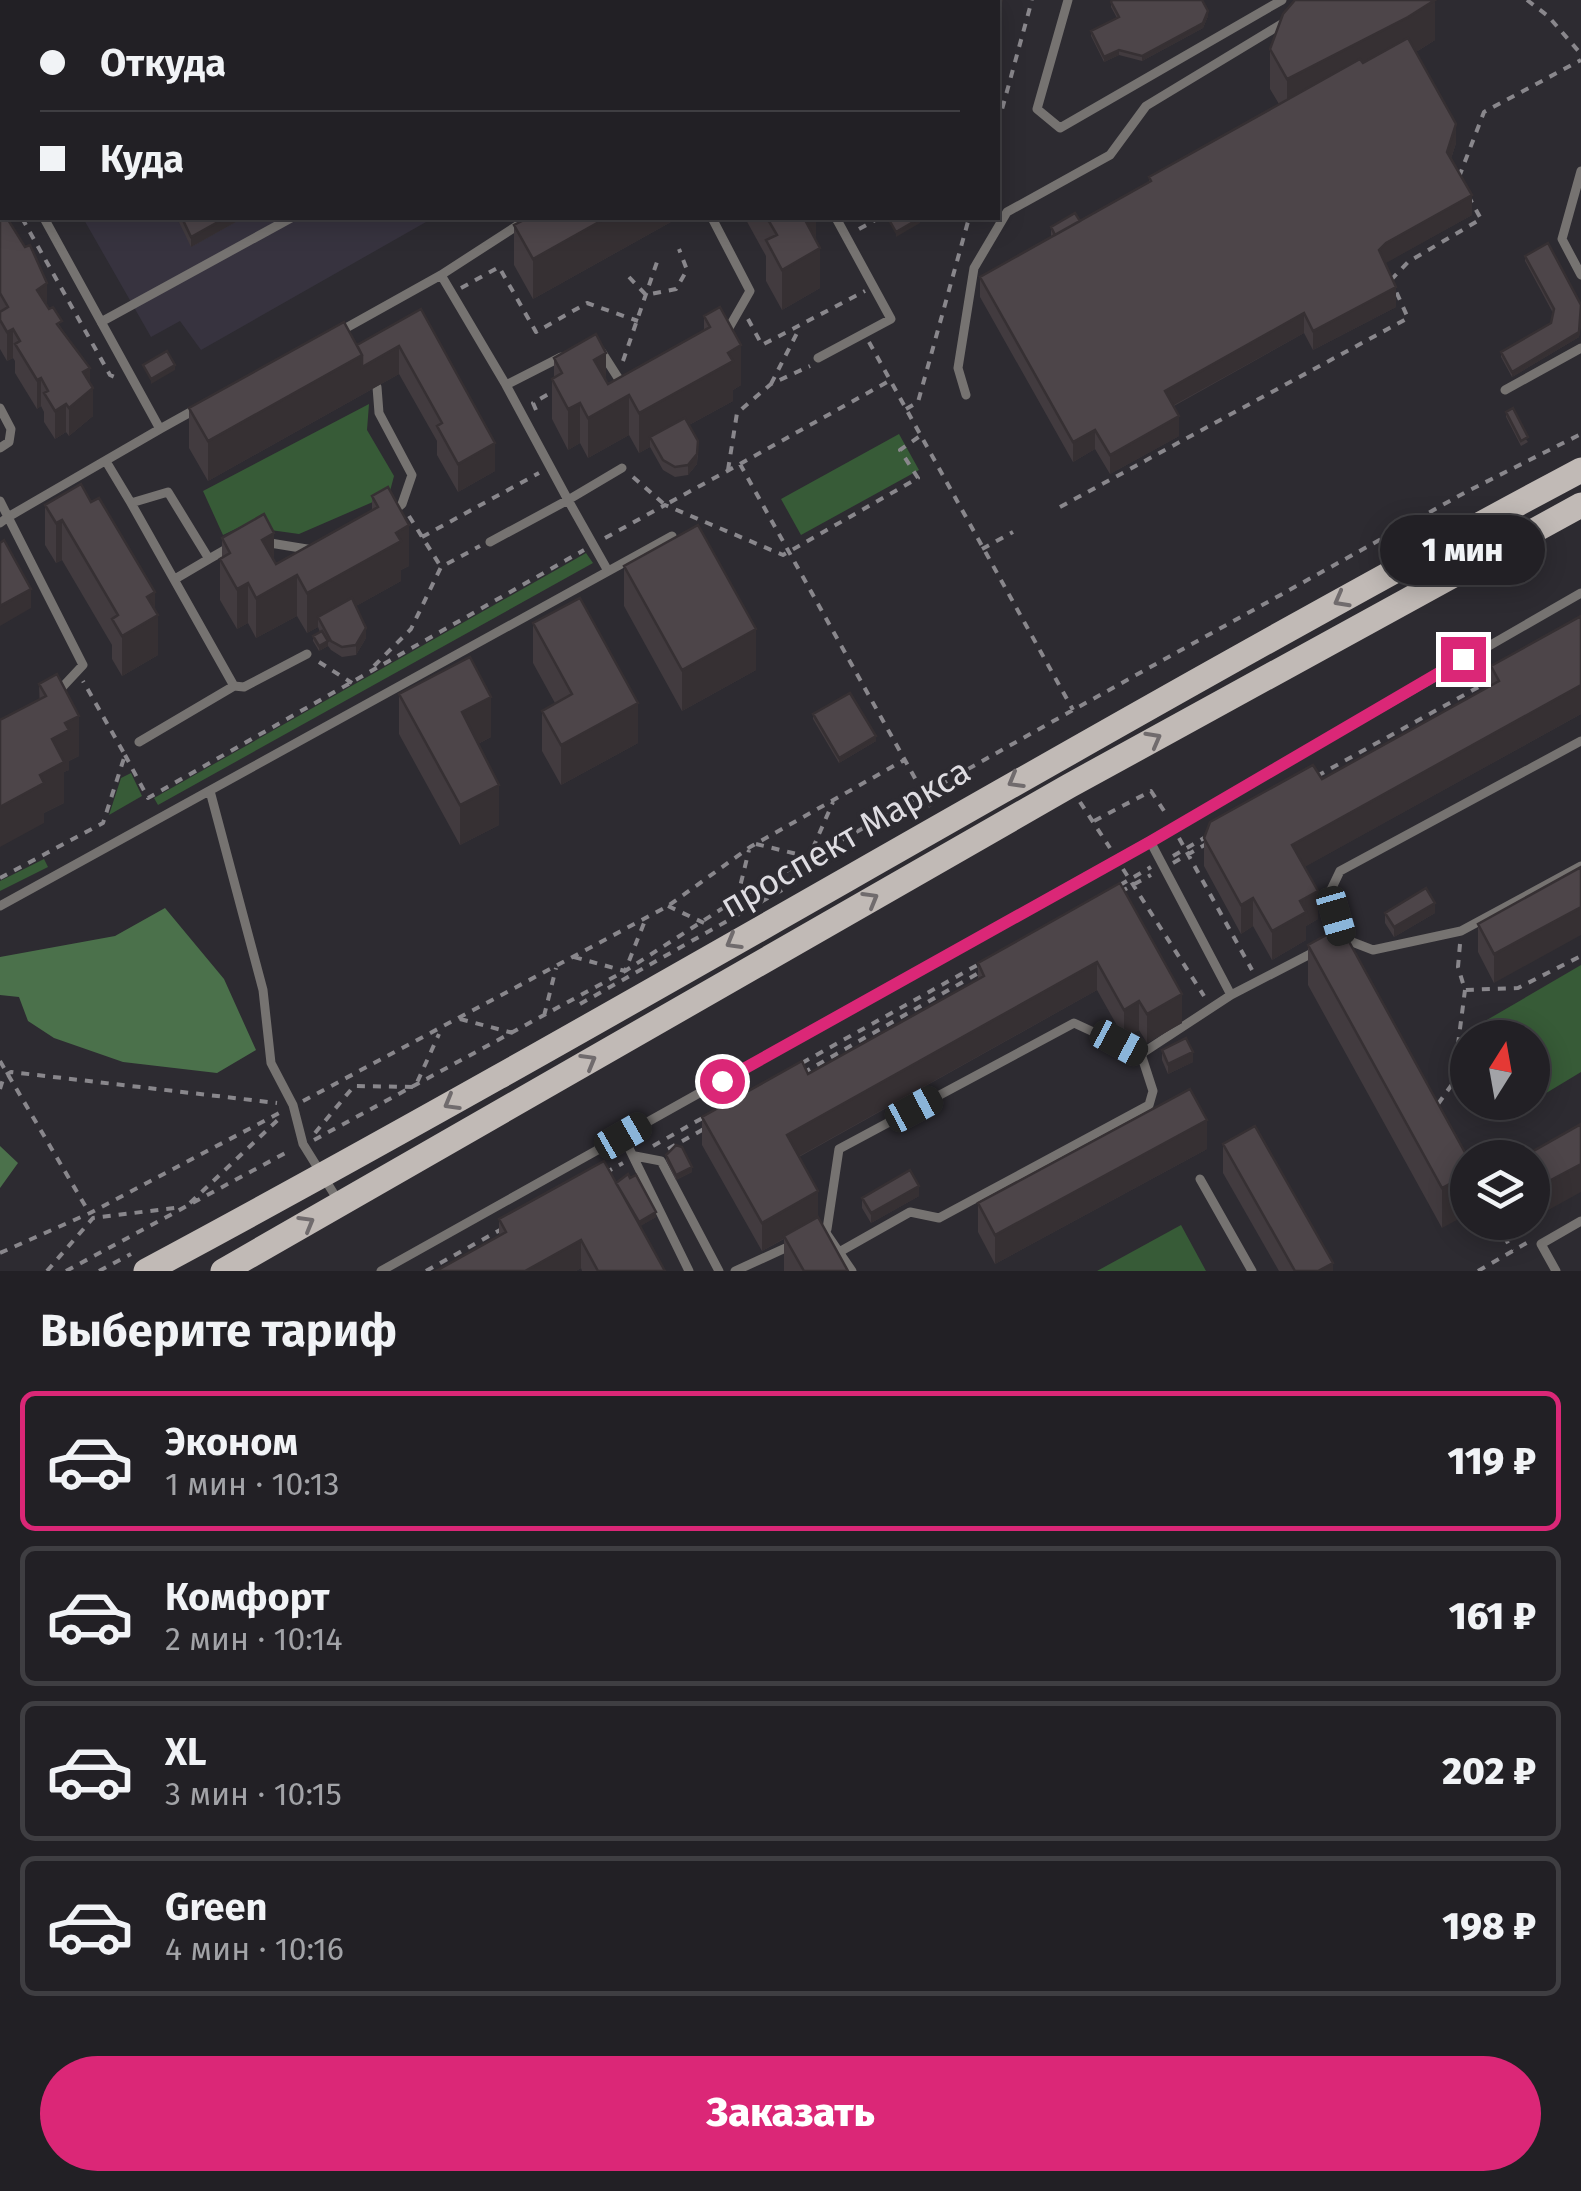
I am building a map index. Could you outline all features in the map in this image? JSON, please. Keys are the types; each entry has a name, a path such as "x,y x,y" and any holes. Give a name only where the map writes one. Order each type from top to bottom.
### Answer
{"main road":[{"name":"проспект Маркса","path":"146,1271 324,1175 1054,759 1581,470"},
{"name":"проспект Маркса","path":"222,1271 1069,786 1581,505"}],"lane":[{"path":"1068,0 1037,109 1060,128 1282,0"},
{"path":"966,396 958,368 974,268 1006,212 1110,154 1146,106 1302,12"},
{"path":"1581,171 1562,239 1581,275"},
{"path":"45,220 160,428"},
{"path":"102,322 287,220"},
{"path":"329,337 441,274 526,220"},
{"path":"710,342 727,333 750,291 713,220"},
{"path":"818,358 891,320 837,220"},
{"path":"441,274 608,571"},
{"path":"346,328 353,341"},
{"path":"594,339 625,389 642,380"},
{"path":"506,386 576,348"},
{"path":"1505,390 1581,348"},
{"path":"375,522 402,504 412,475 379,413 377,387"},
{"path":"4,520 211,401"},
{"path":"0,408 12,429 9,442 0,448"},
{"path":"106,463 234,686"},
{"path":"490,542 622,468"},
{"path":"131,503 168,492 209,558"},
{"path":"0,500 4,520 83,665 48,702"},
{"path":"0,906 672,536"},
{"path":"176,579 244,540 317,550 331,543"},
{"path":"381,1271 1150,842 1581,593"},
{"path":"138,742 234,686 244,688 307,654"},
{"path":"456,654 463,667"},
{"path":"1351,955 1329,894 1340,871 1581,741"},
{"path":"210,791 263,990 271,1064 294,1105 307,1143 341,1204"},
{"path":"1150,842 1232,996"},
{"path":"1141,1054 1258,980 1342,938 1373,950 1461,931 1581,866"},
{"path":"841,1251 910,1212 940,1218 1149,1105 1153,1092 1141,1054 1074,1023 839,1149 826,1230 852,1271"},
{"path":"623,1136 689,1271"},
{"path":"636,1156 660,1162 719,1271"},
{"path":"1200,1179 1252,1271"},
{"path":"1556,1271 1541,1244 1581,1221"},
{"path":"735,1271 826,1230"}],"path":[{"path":"1000,117 1032,0"},
{"path":"1060,506 1408,318 1389,278 1481,220 1458,178 1484,112 1581,57 1548,16 1527,0"},
{"path":"23,220 110,375 139,389"},
{"path":"846,236 875,220"},
{"path":"906,409 918,402 968,220"},
{"path":"646,294 676,288 686,270 679,248"},
{"path":"612,368 625,360 656,262"},
{"path":"452,294 500,268 536,332 587,303 638,321"},
{"path":"629,277 646,294"},
{"path":"742,307 762,345 873,287"},
{"path":"771,384 797,332 795,328"},
{"path":"865,334 1073,710"},
{"path":"728,470 738,413 771,384 813,365 818,358"},
{"path":"78,673 148,798 890,380"},
{"path":"540,417 533,403 564,384"},
{"path":"66,1271 625,972 809,857 1466,492 1581,434"},
{"path":"622,468 665,504 783,556 918,478 900,450 920,436"},
{"path":"740,464 924,794"},
{"path":"422,537 551,466"},
{"path":"402,504 441,567"},
{"path":"982,550 1013,532"},
{"path":"372,670 384,651 411,629 441,567 490,542"},
{"path":"307,654 352,683"},
{"path":"1308,784 1494,681"},
{"path":"0,878 103,823 125,755"},
{"path":"0,1253 92,1216 574,958 668,906 753,845 906,759"},
{"path":"1094,821 1151,791 1258,980"},
{"path":"809,857 835,799"},
{"path":"1114,892 1221,832"},
{"path":"753,845 809,857"},
{"path":"737,899 753,845"},
{"path":"668,906 704,924"},
{"path":"625,972 646,918"},
{"path":"1435,1108 1453,1083 1465,990 1458,967 1461,931"},
{"path":"789,1070 993,956"},
{"path":"1465,990 1518,988 1581,956"},
{"path":"574,958 625,972"},
{"path":"792,1079 996,963"},
{"path":"544,1016 557,966"},
{"path":"460,1019 513,1033"},
{"path":"415,1087 440,1031"},
{"path":"0,1061 92,1216"},
{"path":"808,1070 815,1082"},
{"path":"7,1074 294,1105"},
{"path":"0,1090 7,1074"},
{"path":"350,1079 354,1086"},
{"path":"354,1086 415,1087"},
{"path":"307,1143 354,1086"},
{"path":"47,1271 92,1216 186,1206 294,1105"},
{"path":"603,1174 721,1108"},
{"path":"648,1159 715,1123"},
{"path":"426,1271 506,1227"},
{"path":"1506,1240 1512,1251"}],"shaded area":[{"path":"84,220 429,220 201,350 180,321 151,337"}],"green space":[{"path":"369,404 367,430 394,476 389,495 299,534 242,526 223,535 203,491"},
{"path":"899,434 919,470 801,535 781,499"},
{"path":"586,553 593,563 158,805 154,798"},
{"path":"131,773 142,796 109,815 121,778"},
{"path":"44,859 48,867 0,891 0,881"},
{"path":"165,908 224,979 256,1050 217,1073 123,1062 54,1038 28,1021 19,997 0,995 0,957 115,936"},
{"path":"1581,965 1581,1072 1550,1091 1550,1020 1487,1020"},
{"path":"0,1146 18,1163 0,1188"},
{"path":"1181,1225 1206,1271 1097,1271"}],"building":[{"path":"1112,0 1202,0 1208,11 1203,23 1142,56 1119,50 1104,57 1091,31 1119,17"},
{"path":"1295,0 1435,0 1287,79 1270,49 1283,14"},
{"path":"1408,38 1456,124 1447,152 1472,195 1379,250 1396,287 1313,331 1304,313 1165,391 1179,416 1110,455 1095,430 1073,442 980,277 1360,59 1363,63"},
{"path":"1075,213 1080,221 1055,235 1051,227"},
{"path":"0,220 8,220 25,247 30,245 47,283 37,290 49,309 53,307 62,321 57,324 90,368 83,372 93,388 69,408 66,404 55,411 44,393 48,391 41,378 37,380 15,344 20,341 13,329 7,332 0,312 8,307 0,293"},
{"path":"183,220 221,220 191,237"},
{"path":"524,220 602,220 533,259 514,225"},
{"path":"768,220 805,220 820,248 782,270 766,240 777,235"},
{"path":"889,220 917,220 896,232"},
{"path":"1548,243 1581,305 1579,332 1512,372 1501,352 1551,323 1554,309 1525,256"},
{"path":"720,307 741,345 728,353 733,361 639,413 629,395 588,418 580,403 568,409 552,379 562,373 554,358 596,334 606,353 594,360 608,384 710,327 704,316"},
{"path":"421,309 495,443 458,464 437,426 442,423 399,346 362,367 357,345"},
{"path":"344,322 362,355 208,441 189,408"},
{"path":"167,351 175,365 151,379 143,365"},
{"path":"1513,408 1528,437 1521,441 1506,412"},
{"path":"685,418 698,441 697,454 688,465 675,467 663,460 650,437"},
{"path":"81,484 91,502 99,498 155,592 147,597 158,615 122,636 112,619 118,615 62,520 56,523 45,505"},
{"path":"388,487 409,525 396,533 401,541 307,593 297,575 256,598 248,583 237,589 220,559 230,553 222,538 264,514 274,533 262,540 276,564 378,507 372,496"},
{"path":"698,525 756,629 682,670 624,566"},
{"path":"4,540 31,589 0,606 0,543"},
{"path":"352,598 366,628 356,645 342,647 331,641 318,617"},
{"path":"580,598 638,703 561,745 542,711 572,694 533,623"},
{"path":"1581,616 1581,685 1292,845 1318,891 1300,901 1306,912 1272,931 1253,898 1241,905 1204,838 1210,822 1313,765 1322,779 1499,681 1491,666"},
{"path":"322,631 328,641 319,646 313,636"},
{"path":"470,657 491,697 462,712 499,785 460,805 399,694"},
{"path":"57,674 79,716 65,723 69,730 52,739 64,762 40,775 44,783 0,807 0,720 46,696 39,684"},
{"path":"850,693 876,736 839,758 813,714"},
{"path":"1581,867 1581,907 1494,954 1478,924"},
{"path":"1120,883 1182,994 1147,1014 1139,1001 1124,1010 1097,962 787,1135 818,1191 762,1223 702,1117 802,1061 808,1074 984,976 978,963"},
{"path":"1426,888 1435,903 1394,927 1385,913"},
{"path":"1341,927 1458,1140 1450,1140 1450,1184 1442,1188 1308,945"},
{"path":"1186,1038 1193,1052 1168,1064 1162,1050"},
{"path":"1190,1089 1207,1120 995,1235 978,1203"},
{"path":"1581,1124 1581,1164 1550,1180 1550,1142"},
{"path":"1255,1126 1333,1263 1318,1271 1295,1271 1223,1144"},
{"path":"676,1145 682,1147 692,1167 676,1175 666,1155"},
{"path":"604,1161 665,1271 598,1271 581,1240 525,1271 436,1271 506,1232 499,1219"},
{"path":"910,1170 919,1186 871,1213 862,1198"},
{"path":"628,1174 630,1178 636,1175 656,1212 639,1222 616,1183"},
{"path":"818,1217 848,1271 804,1271 784,1236"}],"route":[{"path":"722,1081 1150,842 1463,659"}]}
